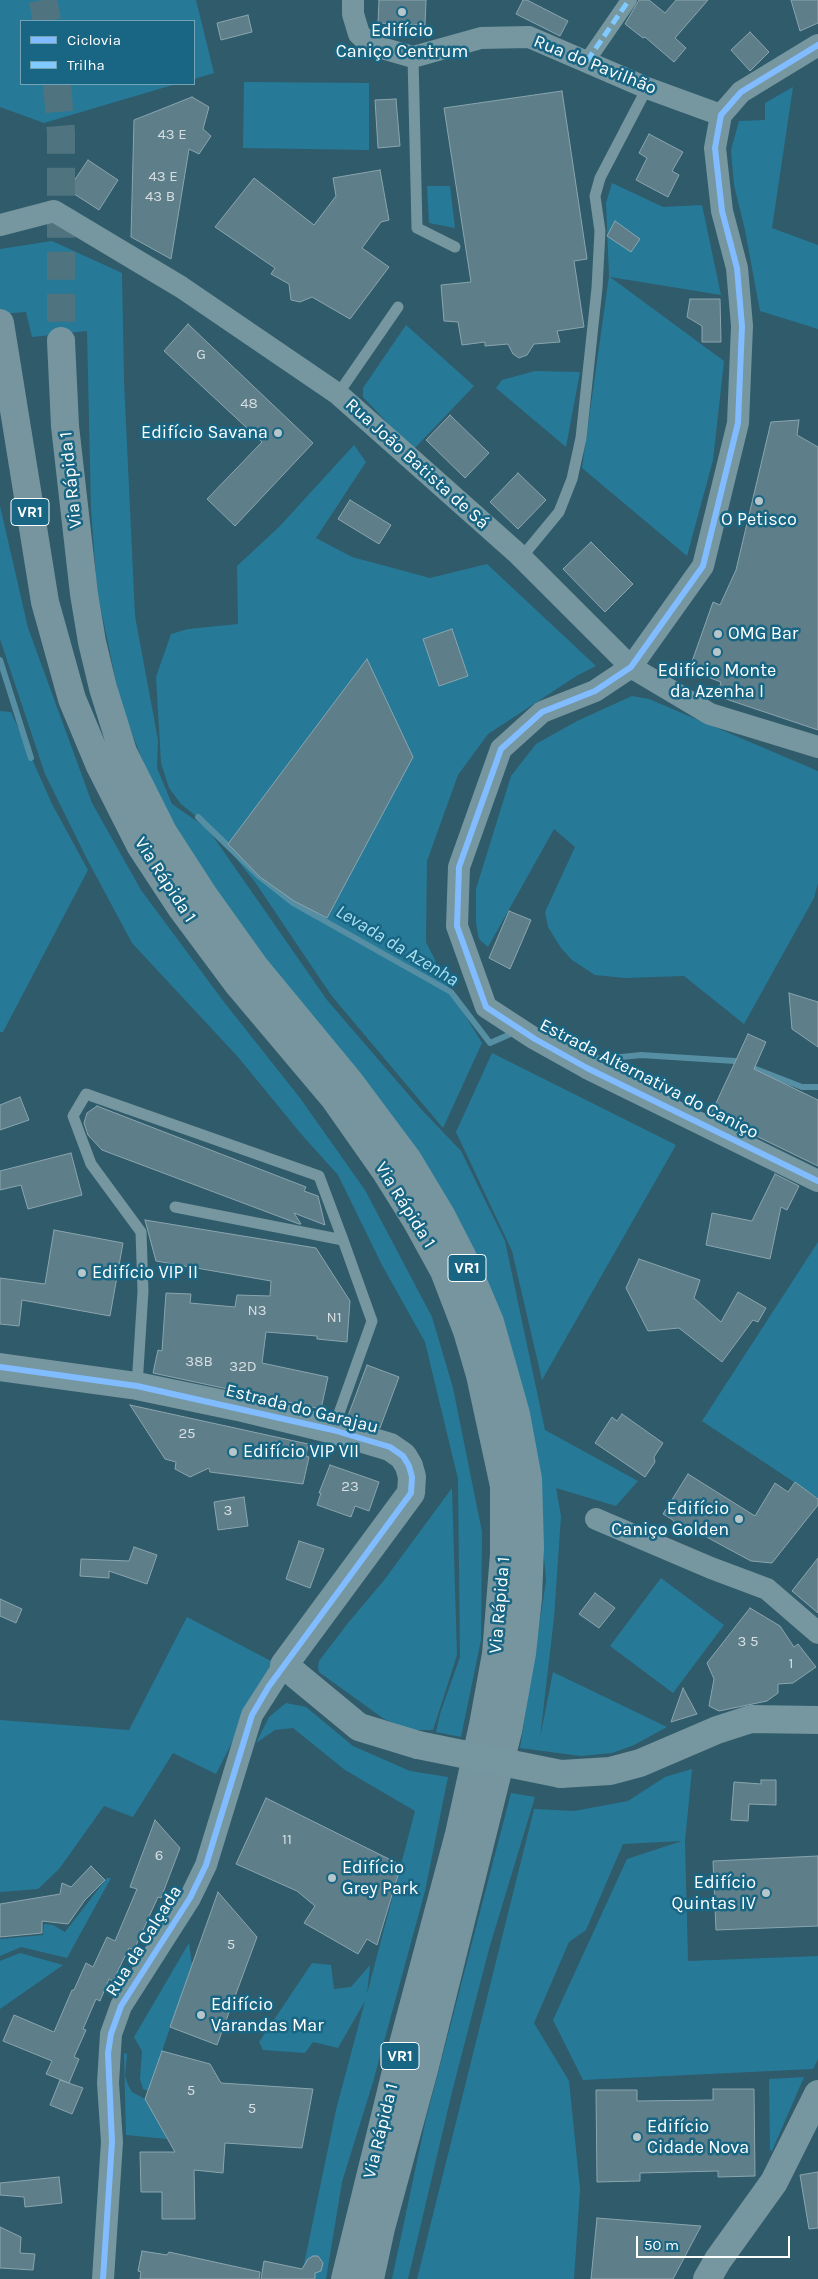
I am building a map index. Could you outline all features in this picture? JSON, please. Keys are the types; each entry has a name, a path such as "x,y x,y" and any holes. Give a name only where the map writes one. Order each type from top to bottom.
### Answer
{"highway":[{"name":"Via Rápida 1","path":"0,323 45,602 72,699 100,766 140,844 182,909 237,983 334,1098 386,1172 416,1220 444,1271 466,1331 480,1375 504,1486 504,1554 496,1654 483,1725 459,1834 391,2091 345,2279"},
{"name":"Via Rápida 1","path":"61,341 65,426 84,594 92,642 103,688 123,752 163,832 205,897 255,967 349,1081 396,1144 441,1215 463,1258 490,1322 516,1414 528,1479 530,1548 528,1598 522,1653 508,1731 425,2066 381,2228 370,2279"}],"street":[{"path":"353,0 352,14 359,34 371,45 413,57"},
{"path":"587,61 629,0"},
{"name":"Rua do Pavilhão","path":"413,57 481,38 528,37 648,88 721,115"},
{"path":"721,115 741,92 818,45"},
{"name":"Estrada Alternativa do Caniço","path":"721,115 715,148 722,211 737,268 742,326 738,424 704,566 632,667 595,691 542,712 501,749 459,867 456,926 486,1007 535,1040 587,1068 818,1181"},
{"name":"Rua João Batista de Sá","path":"0,225 54,211 181,287 338,394 521,558 632,667 710,714 818,747"},
{"name":"Estrada do Garajau","path":"0,1367 137,1386 333,1430 390,1447 403,1456 409,1466 412,1477 411,1493 284,1665"},
{"path":"596,1519 710,1568 767,1589 818,1633"},
{"path":"284,1665 359,1727 418,1745 561,1774 610,1771 640,1763 717,1730 751,1719 818,1720"},
{"name":"Rua da Calçada","path":"103,2279 112,2142 108,2084 111,2034 121,2006 190,1898 206,1865 252,1715 284,1665"},
{"path":"707,2279 718,2260 774,2182 818,2094"}],"lane":[{"path":"413,57 417,228 455,247"},
{"path":"521,558 560,512 572,479 581,438 597,288 600,231 595,196 600,178 648,88"},
{"path":"338,394 398,307"},
{"path":"137,1386 143,1291 141,1232 91,1164 73,1116 86,1094 319,1176 344,1240 372,1321 333,1430"},
{"path":"176,1207 344,1240"}],"shaded area":[{"path":"0,0 196,0 214,73 195,79 195,20 20,20 20,85 173,85 44,123 0,107"},
{"path":"244,82 369,83 369,150 243,148"},
{"path":"793,87 772,228 818,245 818,329 760,311 745,230 734,185 731,150 739,121 765,120 765,103"},
{"path":"612,183 663,207 702,205 721,295 610,277 724,361 713,460 687,556 582,468 609,276 606,203"},
{"path":"427,186 450,186 455,228 429,223"},
{"path":"52,241 122,273 124,381 135,616 158,740 157,768 172,804 208,829 327,1000 420,1108 461,1151 505,1241 545,1430 638,1481 616,1506 556,1488 561,1516 554,1618 540,1738 553,1672 667,1727 634,1745 612,1753 581,1756 520,1748 546,1581 537,1472 524,1394 160,804 121,706 97,590 91,508 87,331 32,337 26,312 0,314 0,249"},
{"path":"406,325 474,386 413,450 363,397 363,388"},
{"path":"535,371 580,372 566,447 496,388 502,380"},
{"path":"354,445 366,462 316,538 352,557 430,578 487,564 596,666 578,675 488,734 458,775 427,861 426,942 451,992 482,1043 443,1128 331,995 255,882 213,830 181,804 169,788 161,763 156,677 171,634 188,629 238,624 237,566 279,527"},
{"path":"0,506 28,628 92,803 141,890 224,1002 300,1098 365,1190 432,1317 453,1388 482,1532 481,1640 461,1737 436,1732 440,1714 460,1657 458,1479 425,1342 382,1265 338,1175 302,1135 238,1057 132,943 87,859 45,774 0,639"},
{"path":"632,696 649,699 818,771 818,883 814,898 744,1024 684,976 625,978 595,975 572,960 561,948 548,927 545,912 575,847 554,829 488,947 479,939 476,923 476,889 511,776 536,744 577,721"},
{"path":"0,711 11,712 52,804 88,870 3,1032 0,1032"},
{"path":"492,1053 676,1145 542,1380 512,1251 456,1132"},
{"path":"818,1242 818,1498 702,1421"},
{"path":"452,1488 457,1655 433,1730 412,1730 384,1719 319,1672 318,1667 319,1661 385,1579"},
{"path":"661,1578 724,1625 673,1693 610,1646"},
{"path":"187,1617 273,1662 216,1774 173,1753 133,1817 104,1806 59,1869 38,1889 0,1892 0,1720 129,1730"},
{"path":"286,1703 306,1707 353,1746 410,1771 448,1777 425,1891 373,2082 342,2182 326,2279 301,2279 336,2110 365,2001 338,2048 313,2042 305,2053 263,2050 259,2042 312,1963 331,1965 334,1989 351,1987 370,1965 367,1994 415,1811 345,1770 293,1728 275,1730 256,1743 269,1717"},
{"path":"692,1769 685,1841 688,1961 818,1956 818,2059 813,2069 583,2080 553,2020 627,1859 682,1841 623,1844 586,1930 569,1942 534,2023 569,2081 580,2189 574,2279 417,2279 534,1809 574,1811 628,1801 665,1777"},
{"path":"511,1793 535,1797 489,1949 452,2092 408,2279 392,2279 426,2119"},
{"path":"107,1878 111,1878 67,1958 21,1947 0,1956 0,1939 43,1935 44,1924 53,1925 65,1932"},
{"path":"189,1943 192,1965 148,2091 143,2089 140,2079 142,2051 134,2037"},
{"path":"20,1953 63,1965 0,2009 0,1961"},
{"path":"124,2053 127,2054 125,2076 128,2085 132,2092 145,2099 167,2139 126,2135"},
{"path":"804,2077 772,2151 770,2150 769,2079"}],"building":[{"name":"Edifício Caniço Centrum","path":"379,0 426,0 425,25 378,23"},
{"path":"523,0 527,0 568,21 560,36 516,14"},
{"path":"639,0 649,0 665,13 676,0 708,0 675,38 686,48 674,62 645,37 643,38 625,24"},
{"path":"791,0 818,0 818,23 800,31"},
{"path":"248,15 252,32 221,40 217,23"},
{"path":"750,32 769,52 750,71 731,50"},
{"path":"562,91 587,259 574,261 584,327 557,331 560,342 534,344 527,355 519,358 513,354 508,344 485,346 485,342 462,345 458,322 444,321 441,285 471,282 444,108"},
{"path":"192,97 209,107 203,129 211,136 199,154 189,149 171,259 131,237 134,120"},
{"path":"396,99 400,146 378,148 375,100"},
{"path":"649,134 683,152 672,171 679,175 668,197 636,180 647,158 639,153"},
{"path":"88,160 118,180 99,210 68,190"},
{"path":"380,170 389,220 381,222 362,248 389,267 350,319 312,297 300,302 291,300 289,284 271,274 275,268 215,227 254,178 314,225 336,196 333,178"},
{"path":"615,221 640,239 631,252 607,236"},
{"path":"690,299 720,299 721,342 702,342 702,326 687,317"},
{"path":"188,324 313,443 235,526 207,499 262,442 164,351"},
{"path":"450,415 489,453 465,478 426,440"},
{"path":"799,420 797,435 818,447 818,730 717,696 721,682 689,670 713,602 720,605 736,570 771,422"},
{"path":"518,473 546,500 518,529 490,502"},
{"path":"350,500 391,525 379,544 338,519"},
{"path":"591,542 633,584 605,612 563,569"},
{"path":"452,629 468,676 439,686 423,639"},
{"path":"367,659 413,757 327,918 294,901 260,877 228,844"},
{"path":"509,911 531,920 510,969 489,958"},
{"path":"789,993 818,1002 818,1047 792,1029"},
{"path":"748,1034 766,1042 754,1069 818,1100 818,1166 711,1114"},
{"path":"20,1097 29,1120 0,1130 0,1105"},
{"path":"97,1106 306,1187 304,1191 318,1196 325,1225 294,1213 301,1224 299,1224 102,1150 88,1135 84,1123 87,1113"},
{"path":"71,1153 82,1195 28,1209 21,1185 0,1190 0,1171"},
{"path":"775,1174 799,1186 787,1210 781,1207 770,1259 706,1245 712,1213 752,1221"},
{"path":"145,1220 316,1248 350,1301 347,1342 317,1339 317,1336 266,1332 262,1363 328,1377 321,1409 153,1373 158,1350 162,1351 166,1293 191,1294 190,1303 235,1307 237,1295 270,1296 271,1281 156,1261"},
{"name":"Edifício VIP II","path":"54,1230 123,1243 110,1316 22,1300 19,1326 0,1324 0,1278 45,1284"},
{"path":"639,1259 700,1280 694,1298 721,1322 738,1292 766,1308 758,1322 753,1320 722,1362 679,1328 648,1331 626,1288"},
{"path":"367,1365 399,1377 380,1428 348,1416"},
{"name":"Edifício VIP VII","path":"130,1405 308,1444 306,1456 309,1457 303,1484 210,1472 209,1468 190,1477 175,1469 176,1462 165,1459"},
{"path":"622,1414 663,1443 654,1457 655,1462 645,1477 595,1443 612,1417 617,1421"},
{"path":"330,1465 379,1482 369,1511 355,1506 351,1517 317,1505 321,1493 319,1493"},
{"name":"Edifício Caniço Golden","path":"688,1474 755,1516 775,1483 788,1492 795,1482 818,1499 818,1505 772,1563 751,1561 699,1533 684,1535 677,1531 673,1520 663,1514"},
{"path":"244,1497 248,1526 218,1530 214,1502"},
{"path":"299,1541 324,1549 310,1588 286,1579"},
{"path":"134,1547 157,1555 147,1584 109,1571 109,1578 80,1576 81,1559 129,1561"},
{"path":"818,1558 818,1613 792,1591"},
{"path":"595,1593 615,1608 599,1628 579,1614"},
{"path":"0,1599 22,1609 16,1623 0,1616"},
{"path":"750,1608 780,1626 794,1647 798,1644 816,1667 793,1683 778,1684 778,1693 767,1701 719,1711 709,1706 714,1679 707,1663"},
{"path":"683,1688 697,1714 671,1722"},
{"path":"761,1780 776,1780 776,1805 749,1804 748,1821 731,1820 734,1782 761,1784"},
{"name":"Edifício Grey Park","path":"266,1798 401,1865 377,1945 367,1939 358,1954 304,1923 315,1906 297,1891 236,1864"},
{"path":"155,1820 180,1848 161,1898 158,1897 134,1950 129,1948 113,1981 109,1979 100,2001 96,1999 83,2029 86,2030 74,2057 79,2059 69,2083 46,2074 52,2061 3,2041 14,2015 54,2032 86,1963 93,1967 107,1937 115,1941 137,1889 130,1887"},
{"name":"Edifício Quintas IV","path":"818,1856 818,1926 716,1930 713,1861"},
{"path":"91,1866 105,1880 85,1900 68,1924 42,1921 42,1933 0,1937 0,1904 60,1894 62,1883 71,1887"},
{"path":"218,1892 257,1937 217,2045 170,2027"},
{"path":"162,2051 210,2064 221,2083 313,2089 302,2148 225,2143 223,2173 194,2170 195,2219 162,2219 162,2192 141,2192 140,2152 175,2152 145,2099"},
{"path":"60,2080 83,2088 72,2114 50,2105"},
{"path":"713,2089 754,2089 755,2176 718,2177 718,2171 640,2173 640,2181 597,2182 596,2090 637,2090 637,2101 713,2100"},
{"path":"818,2172 818,2228 809,2229 800,2175"},
{"path":"59,2177 62,2203 25,2207 24,2197 0,2195 0,2183"},
{"path":"597,2218 701,2226 673,2279 591,2279"},
{"path":"0,2227 21,2237 20,2253 35,2254 33,2270 0,2268"},
{"path":"142,2251 167,2255 169,2252 260,2272 259,2279 140,2279 141,2272 138,2271"},
{"path":"318,2256 323,2263 321,2271 315,2273 315,2279 261,2279 264,2261 302,2269 308,2259"}],"waterway":[{"path":"0,660 31,758"},
{"name":"Levada da Azenha","path":"198,817 260,877 293,903 451,992 490,1043 515,1032"},
{"name":"Levada da Azenha","path":"550,1035 591,1057 602,1059 641,1055 735,1061 802,1087 818,1087"}],"tunnel":[{"path":"43,0 47,20"},
{"path":"57,85 61,133 61,341"}],"marked path":[{"path":"587,61 629,0"}],"cycle path":[{"path":"818,45 741,92 721,115 715,148 722,211 737,268 742,326 738,423 703,566 631,667 595,691 542,712 501,749 459,867 457,926 486,1007 535,1039 587,1068 818,1181"},
{"path":"0,1367 137,1386 333,1430 390,1447 403,1456 409,1466 412,1477 411,1493 269,1686 252,1715 206,1865 190,1898 121,2006 111,2034 108,2053 112,2142 103,2279"}],"place":[{"name":"Edifício Caniço Centrum","path":"402,12"},
{"name":"Edifício Savana","path":"278,433"},
{"name":"O Petisco","path":"759,501"},
{"name":"OMG Bar","path":"718,634"},
{"name":"Edifício Monte da Azenha I","path":"717,652"},
{"name":"Edifício VIP II","path":"82,1273"},
{"name":"Edifício VIP VII","path":"233,1452"},
{"name":"Edifício Caniço Golden","path":"739,1519"},
{"name":"Edifício Grey Park","path":"332,1878"},
{"name":"Edifício Quintas IV","path":"766,1893"},
{"name":"Edifício Varandas Mar","path":"201,2015"},
{"name":"Edifício Cidade Nova","path":"637,2137"}]}
